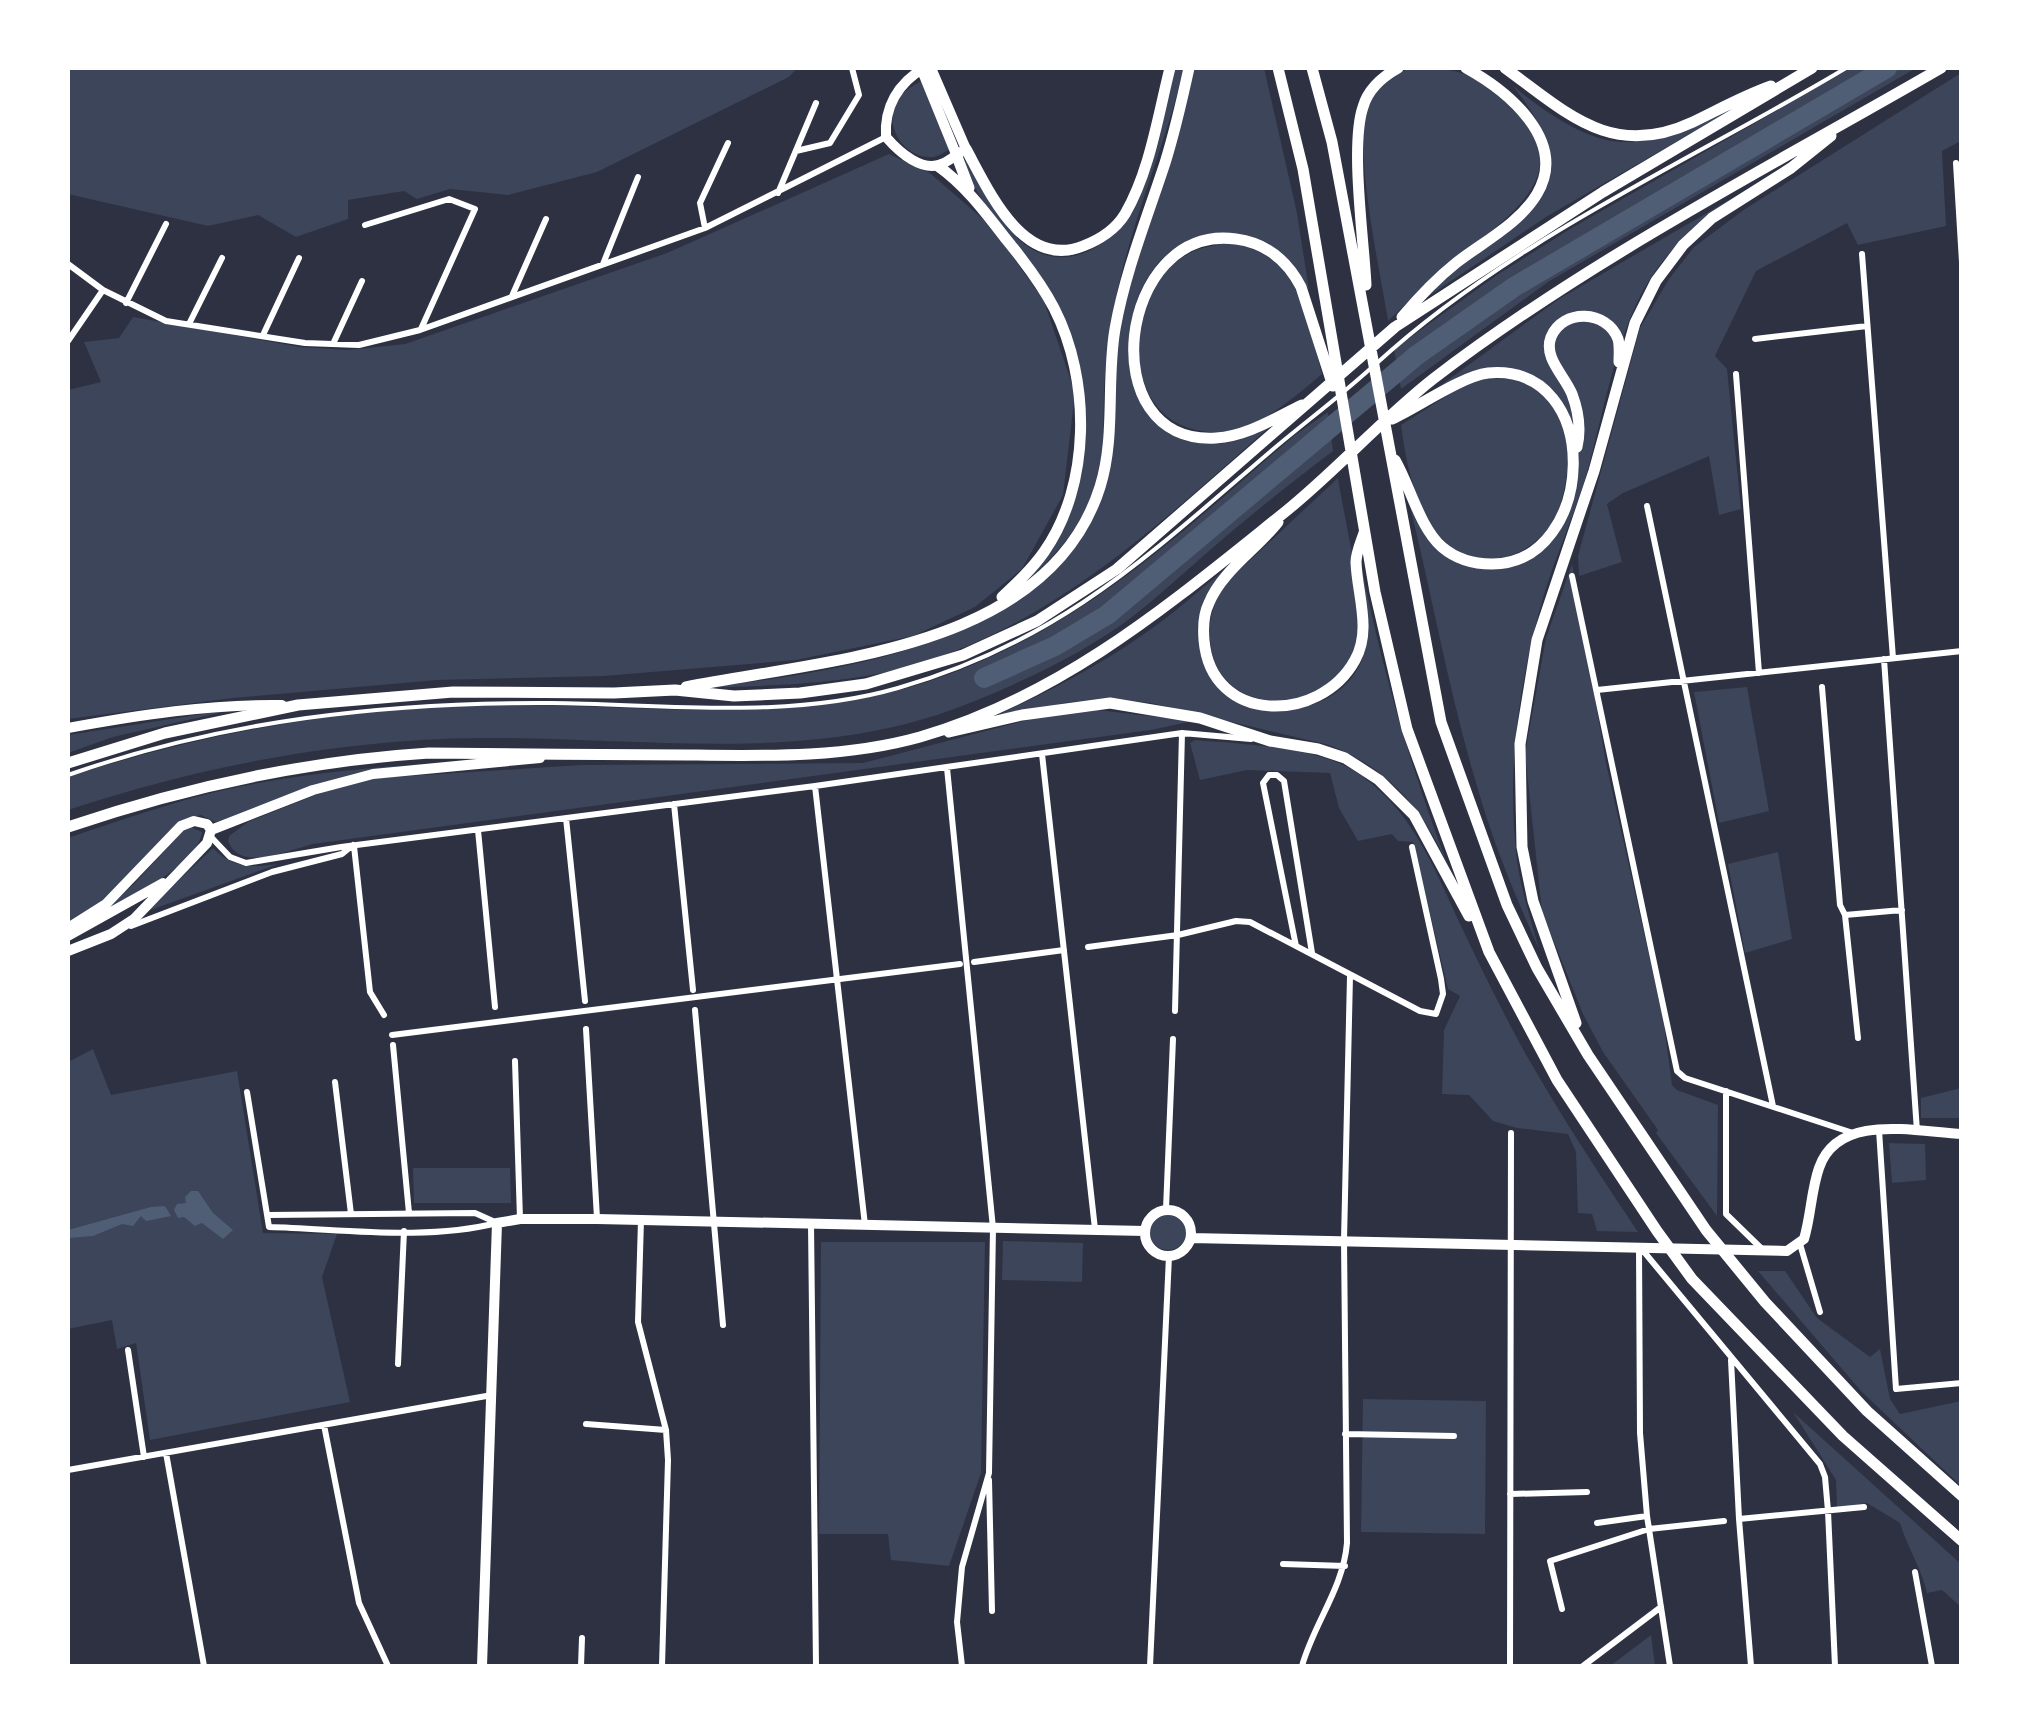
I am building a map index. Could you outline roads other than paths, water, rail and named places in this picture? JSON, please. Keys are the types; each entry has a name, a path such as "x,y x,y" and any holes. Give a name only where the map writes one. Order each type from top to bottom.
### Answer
{"highway":[{"path":"961,152 1010,223 1029,240 1055,250 1078,248 1098,240 1125,215 1147,157 1170,68"},
{"path":"68,763 165,734 298,705 453,692 675,690 870,655 955,628 1018,594 1051,566 1085,523 1100,487 1108,448 1110,361 1115,328 1189,68"},
{"path":"1278,68 1303,169 1375,592 1408,728 1490,952"},
{"path":"1312,68 1332,142 1441,722 1507,906 1537,968 1588,1055 1706,1230 1764,1302 1868,1410 1962,1496"},
{"path":"1368,329 1358,132 1363,104 1370,91 1398,68"},
{"path":"675,690 734,696 800,693 866,684 917,671 1002,638 1068,602 1117,569 1395,327 1441,275 1522,213 1542,182 1544,154 1532,124 1502,91 1466,68"},
{"path":"1505,68 1589,128 1630,136 1681,126 1734,99 1794,77"},
{"path":"1395,327 1574,211 1812,68"},
{"path":"920,737 1029,693 1096,657 1160,613 1286,511 1432,380 1567,284 1941,68"},
{"path":"1588,1055 1532,902 1522,847 1520,744 1537,640 1646,300 1683,245 1712,218 1791,168 1862,111"},
{"path":"961,152 971,195"},
{"path":"938,166 971,195 1030,270 1056,312 1076,377 1080,412 1072,484 1060,522 1030,570 988,610"},
{"path":"1315,398 1240,434 1212,439 1181,432 1154,412 1138,385 1132,350 1141,307 1159,272 1186,248 1217,238 1253,243 1273,253 1294,274 1306,299 1325,366 1344,412"},
{"path":"1388,448 1437,543 1460,559 1484,564 1516,560 1546,540 1564,508 1575,460 1579,420 1574,397 1550,355 1549,340 1568,320 1598,316 1618,340 1620,372"},
{"path":"1378,426 1473,376 1509,374 1530,382 1557,404 1569,426 1575,460"},
{"path":"1286,511 1260,546 1224,579 1204,614 1204,648 1212,673 1222,686 1252,703 1302,703 1344,679 1358,656 1361,640 1362,600 1356,559 1365,529"},
{"path":"68,827 158,797 283,769 368,757 803,755 1110,703 1200,718 1345,758 1396,794 1426,834 1557,1080 1692,1280 1844,1436 1961,1541"}],"main road":[{"path":"921,69 961,152 938,166 924,165 906,157 886,137 888,108 897,91 921,69"},
{"path":"68,728 146,714 239,704 298,705"},
{"path":"68,951 134,920 211,834 313,790 373,774 578,754"},
{"path":"68,932 106,904 181,826 201,822 211,834"},
{"path":"68,932 82,930 175,875"},
{"path":"1191,1238 1787,1251 1800,1244 1810,1219 1820,1164 1836,1141 1854,1133 1879,1130 1962,1134"},
{"path":"1166,1210 1185,1216 1191,1238 1183,1251 1169,1256 1154,1252 1145,1231 1150,1217 1166,1210"},
{"path":"482,1666 498,1223 520,1219 597,1219 1145,1231"}],"street":[{"path":"796,151 830,143 859,95 852,68"},
{"path":"777,194 816,103"},
{"path":"68,264 126,304 166,321 305,343 359,345 420,330 705,228 886,137"},
{"path":"705,228 700,203 728,143"},
{"path":"1956,163 1962,262"},
{"path":"602,265 638,178"},
{"path":"365,225 449,198 475,209 420,330"},
{"path":"511,298 546,219"},
{"path":"126,304 166,224"},
{"path":"1862,254 1918,1132"},
{"path":"189,324 222,258"},
{"path":"263,335 299,258"},
{"path":"333,344 362,281"},
{"path":"68,341 103,290"},
{"path":"1754,340 1867,326"},
{"path":"1736,374 1758,673"},
{"path":"1647,506 1774,1108"},
{"path":"1572,576 1680,1076 1854,1133"},
{"path":"1597,690 1962,651"},
{"path":"1822,686 1840,905 1845,915 1858,1038"},
{"path":"211,834 230,857 246,863 1182,733 1195,728 1200,718"},
{"path":"1182,733 1270,740"},
{"path":"1175,1011 1182,733"},
{"path":"1042,754 1096,1230"},
{"path":"947,768 992,1228 992,1611"},
{"path":"1296,946 1263,783 1268,776 1277,775 1284,781 1312,954"},
{"path":"815,786 865,1225"},
{"path":"674,804 693,990"},
{"path":"566,818 585,1000"},
{"path":"478,829 495,1008"},
{"path":"111,934 272,872 342,854 354,845"},
{"path":"354,845 370,992 384,1015"},
{"path":"1088,947 1178,935 1236,921 1250,922 1350,976 1428,1014 1436,1014 1441,1006 1441,979 1412,847"},
{"path":"1845,915 1902,910"},
{"path":"974,962 1064,950"},
{"path":"392,1034 960,964"},
{"path":"1302,1666 1345,1566 1344,1240 1350,976"},
{"path":"695,1010 723,1325"},
{"path":"586,1029 597,1219"},
{"path":"1166,1210 1173,1039"},
{"path":"393,1045 409,1212"},
{"path":"515,1061 520,1219"},
{"path":"335,1082 351,1214"},
{"path":"247,1092 269,1227 472,1230 498,1223"},
{"path":"1726,1092 1726,1214 1764,1251"},
{"path":"1879,1130 1896,1388 1962,1383"},
{"path":"1510,1134 1510,1666"},
{"path":"268,1214 475,1213 498,1223"},
{"path":"641,1220 638,1322 666,1430 668,1460 662,1666"},
{"path":"811,1224 816,1666"},
{"path":"398,1364 404,1231"},
{"path":"1800,1244 1820,1312"},
{"path":"1639,1246 1820,1464 1828,1511 1835,1666"},
{"path":"1639,1246 1640,1433 1647,1516 1670,1666"},
{"path":"1150,1666 1169,1256"},
{"path":"128,1350 144,1456"},
{"path":"1731,1358 1751,1666"},
{"path":"68,1470 492,1395"},
{"path":"324,1424 359,1603 388,1666"},
{"path":"586,1424 666,1430"},
{"path":"1344,1434 1454,1436"},
{"path":"166,1453 204,1666"},
{"path":"962,1666 957,1622 962,1567 989,1474"},
{"path":"1510,1494 1586,1492"},
{"path":"1739,1519 1864,1507"},
{"path":"1597,1523 1647,1516"},
{"path":"1562,1609 1550,1561 1649,1529 1724,1521"},
{"path":"1283,1564 1345,1566"},
{"path":"1914,1572 1932,1666"},
{"path":"1583,1666 1661,1607"},
{"path":"580,1666 582,1638"}],"lane":[{"path":"68,775 126,755 216,733 360,710 464,703 798,704 896,689 966,665 1036,634 1124,577 1395,346 1497,272 1557,232 1846,68"}],"waterway":[{"path":"984,678 1055,646 1107,615 1417,355 1514,287 1887,68"}]}
